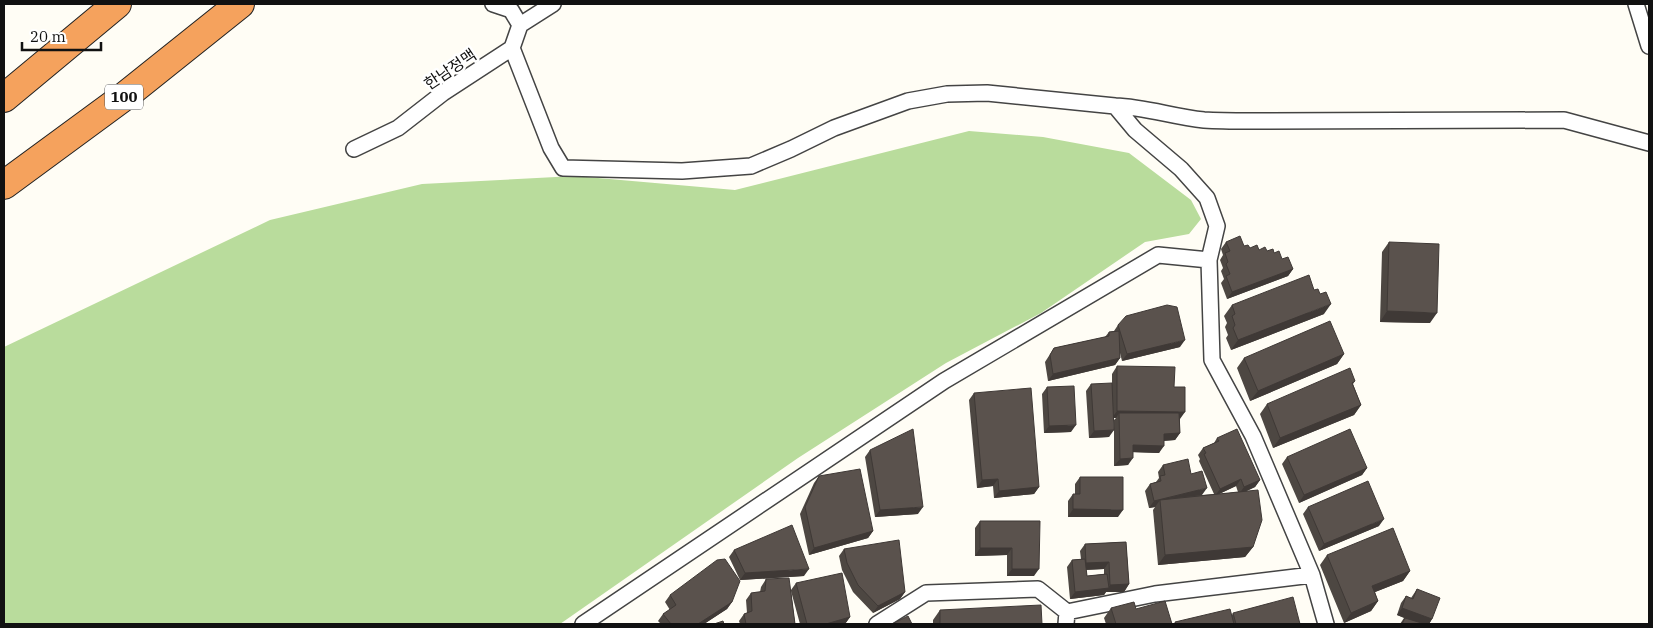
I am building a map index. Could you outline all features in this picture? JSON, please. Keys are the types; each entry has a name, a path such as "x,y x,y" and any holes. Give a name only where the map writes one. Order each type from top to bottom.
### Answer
{"highway":[{"path":"4,98 117,4"},
{"name":"100","path":"4,185 125,96 240,4"}],"lane":[{"path":"493,4 511,10 520,25"},
{"path":"553,4 520,25 512,48 551,148 563,168 682,172 751,166 834,128 908,101 947,94 987,93 1114,106 1133,106 1203,120 1564,120 1649,143"},
{"path":"1636,4 1648,40"},
{"name":"한남정맥","path":"354,149 398,128 443,94 512,48"},
{"path":"1114,106 1135,130 1181,169 1207,198 1217,226 1209,260 1212,360 1253,436 1312,575 1326,624"},
{"path":"583,624 944,381 1149,260 1158,255 1209,260"},
{"path":"877,624 926,593 1038,589 1067,618 1155,594 1312,575"}],"green space":[{"path":"969,131 1043,137 1129,153 1191,200 1201,219 1189,234 1145,242 1041,313 946,363 798,458 560,624 4,624 4,347 270,220 422,184 575,176 735,190"}],"building":[{"path":"1240,236 1244,246 1248,245 1250,248 1257,245 1259,250 1265,247 1267,251 1273,249 1274,253 1279,251 1282,259 1288,257 1293,269 1232,292 1226,276 1230,274 1226,264 1228,262 1225,253 1230,251 1226,242"},
{"path":"1389,242 1439,244 1437,313 1387,311"},
{"path":"1309,275 1314,290 1318,289 1320,294 1326,292 1331,304 1238,340 1233,328 1235,325 1232,316 1235,314 1232,305"},
{"path":"1167,305 1177,307 1185,340 1127,354 1118,325 1126,316"},
{"path":"1330,321 1344,354 1258,391 1244,358"},
{"path":"1119,331 1120,358 1053,374 1050,355 1054,348 1109,336 1109,332"},
{"path":"1117,366 1175,367 1174,387 1185,387 1185,412 1117,411"},
{"path":"1350,368 1355,381 1352,383 1361,405 1280,438 1267,404"},
{"path":"1112,383 1114,430 1094,431 1091,384"},
{"path":"1074,386 1076,425 1049,426 1047,387"},
{"path":"1031,388 1039,487 999,491 998,479 982,480 974,393"},
{"path":"1119,413 1179,413 1180,433 1164,434 1164,446 1133,445 1133,458 1120,459"},
{"path":"913,429 923,507 880,510 870,450"},
{"path":"1237,429 1260,480 1244,487 1241,479 1220,489 1203,448 1219,441 1217,438"},
{"path":"1350,429 1367,468 1304,495 1287,457"},
{"path":"1188,459 1191,474 1202,471 1207,488 1154,501 1150,484 1161,481 1160,476 1165,475 1163,465"},
{"path":"860,469 873,531 814,548 805,507 819,476"},
{"path":"1080,477 1123,477 1123,510 1073,509 1073,494 1080,494"},
{"path":"1368,481 1384,519 1324,544 1308,507"},
{"path":"1258,490 1262,520 1253,547 1165,555 1160,500"},
{"path":"980,521 1040,521 1039,569 1012,569 1012,548 980,548"},
{"path":"792,525 809,569 745,573 734,550"},
{"path":"1393,528 1410,571 1372,586 1378,601 1351,613 1327,555"},
{"path":"899,540 905,592 878,606 858,585 847,563 844,549"},
{"path":"1126,542 1129,584 1110,585 1109,562 1086,563 1085,544"},
{"path":"725,559 740,581 732,602 698,624 671,624 663,614 676,605 670,595 717,560"},
{"path":"1085,559 1087,576 1107,574 1109,588 1075,592 1072,560"},
{"path":"842,573 850,617 826,624 807,624 796,583"},
{"path":"789,578 795,624 746,624 744,614 752,611 751,593 765,591 766,579"},
{"path":"1417,589 1440,598 1432,619 1402,608 1406,596 1413,599"},
{"path":"1293,597 1300,624 1236,624 1233,613"},
{"path":"1165,601 1172,624 1116,624 1111,608 1134,602 1136,609"},
{"path":"1041,605 1042,624 940,624 940,610"},
{"path":"1230,609 1234,624 1176,624 1175,622"},
{"path":"908,616 912,624 892,624"},
{"path":"1405,618 1425,624 1402,624"}]}
